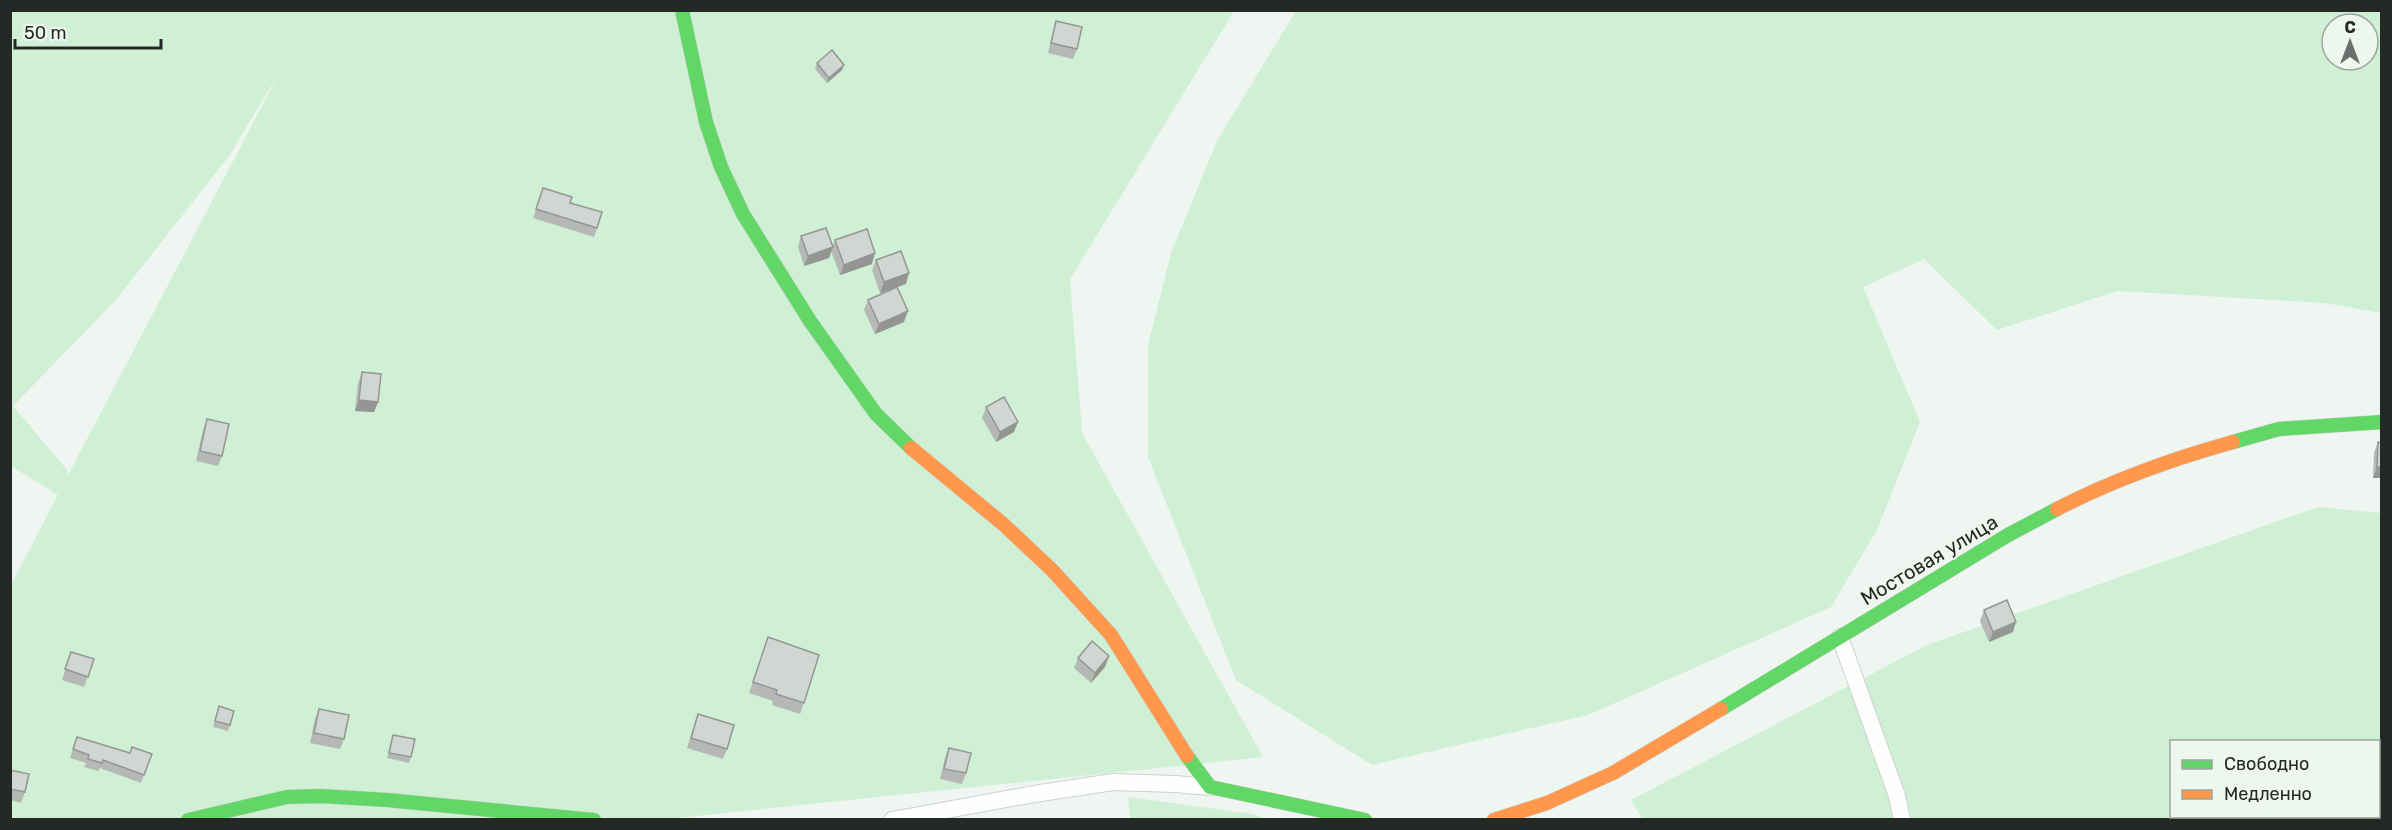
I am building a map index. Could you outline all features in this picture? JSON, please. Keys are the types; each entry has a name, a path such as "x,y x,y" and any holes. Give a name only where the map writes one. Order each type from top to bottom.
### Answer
{"street":[{"path":"682,10 706,122 721,167 743,214 810,321 876,414 922,458 1003,524 1052,570 1111,635 1175,739 1210,787"},
{"name":"Мостовая улица","path":"1494,819 1526,810 1596,783 1630,765 2008,535 2092,491 2163,463 2279,429 2382,422"},
{"path":"1840,637 1897,796 1902,819"},
{"path":"892,819 1113,782 1175,783 1210,787 1365,819"},
{"path":"188,819 287,796 387,800 594,819"}],"green space":[{"path":"11,11 1234,11 1070,279 1082,433 1263,757 657,820 11,819 10,587 58,495 11,466","holes":["281,70 66,479 68,471 13,406 115,301 229,156"]},
{"path":"1296,11 2381,11 2381,313 2325,303 2117,291 1997,330 1924,259 1863,287 1920,422 1877,530 1831,607 1588,715 1372,765 1236,680 1148,457 1148,345 1171,253 1217,141"},
{"path":"2318,507 2381,513 2381,819 1643,820 1631,800 1927,645"},
{"path":"1128,797 1253,814 1267,819 1130,819"}],"building":[{"path":"1056,21 1082,27 1077,49 1051,43"},
{"path":"832,50 844,65 829,78 817,63"},
{"path":"543,188 572,197 570,203 602,212 597,228 536,209"},
{"path":"826,228 833,247 808,256 801,236"},
{"path":"867,229 875,253 844,265 835,240"},
{"path":"901,251 909,273 884,282 876,260"},
{"path":"897,287 908,311 879,324 868,300"},
{"path":"362,372 381,374 378,402 359,400"},
{"path":"1004,397 1018,422 1000,432 986,407"},
{"path":"207,419 229,424 222,456 200,451"},
{"path":"2378,442 2382,443 2382,467 2377,467"},
{"path":"2007,600 2016,622 1993,632 1984,610"},
{"path":"768,637 819,655 804,703 776,694 777,690 753,682"},
{"path":"1092,641 1109,656 1095,673 1078,658"},
{"path":"71,652 94,659 88,677 65,669"},
{"path":"219,706 234,711 230,725 215,721"},
{"path":"319,709 349,715 344,739 314,733"},
{"path":"698,714 734,725 727,749 691,738"},
{"path":"393,735 415,739 411,757 389,753"},
{"path":"77,737 130,753 132,747 152,754 144,775 103,760 102,763 88,759 89,755 73,749"},
{"path":"949,748 971,753 966,773 944,769"},
{"path":"10,770 29,774 25,792 10,789"}],"traffic: fast":[{"path":"682,10 706,122 721,167 743,214 810,321 876,414 911,448"},
{"path":"2233,442 2279,429 2382,422"},
{"path":"1721,709 2008,535 2057,509"},
{"path":"1187,756 1210,787 1365,820"},
{"path":"188,820 287,797 321,796 594,820"}],"traffic: slow":[{"path":"2057,509 2143,471 2233,442"},
{"path":"911,448 1003,524 1052,570 1111,635 1187,756"},
{"path":"1494,820 1547,803 1613,773 1721,709"}]}
